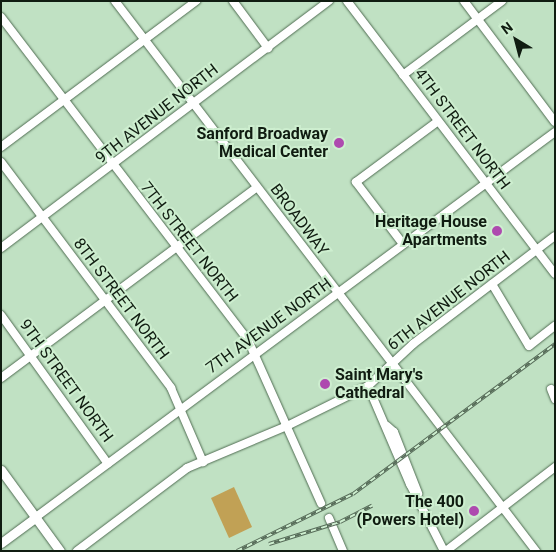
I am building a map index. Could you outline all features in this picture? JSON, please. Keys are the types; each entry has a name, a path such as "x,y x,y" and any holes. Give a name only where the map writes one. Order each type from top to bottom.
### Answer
{"main road":[{"path":"1,470 60,551"},
{"name":"7TH AVENUE NORTH","path":"1,544 36,517"}],"street":[{"name":"BROADWAY","path":"115,1 536,551"},
{"path":"1,147 196,1"},
{"path":"233,1 268,48"},
{"name":"9TH AVENUE NORTH","path":"1,248 113,166 329,1"},
{"name":"4TH STREET NORTH","path":"347,1 555,274"},
{"path":"464,1 555,122"},
{"path":"403,75 502,1"},
{"name":"7TH STREET NORTH","path":"1,17 255,354 321,503"},
{"path":"403,244 356,182 438,121"},
{"name":"7TH AVENUE NORTH","path":"36,517 555,132"},
{"name":"8TH STREET NORTH","path":"1,162 171,388 202,462"},
{"path":"1,378 257,187"},
{"name":"6TH AVENUE NORTH","path":"77,551 188,468 287,426 368,386 391,363 555,236"},
{"path":"492,284 529,346 555,326"},
{"name":"9TH STREET NORTH","path":"1,315 108,464"},
{"path":"368,386 388,426 410,484 419,495 445,551 555,467"},
{"path":"551,389 555,399"},
{"path":"329,518 343,551"}],"shaded area":[{"path":"234,487 252,527 229,538 211,498"}],"railway":[{"path":"237,551 353,494 555,344"},
{"path":"269,544 340,522 372,506"}],"place":[{"name":"Sanford Broadway Medical Center","path":"339,143"},
{"name":"Heritage House Apartments","path":"497,231"},
{"name":"Saint Mary's Cathedral","path":"325,384"},
{"name":"The 400 (Powers Hotel)","path":"474,511"}]}
